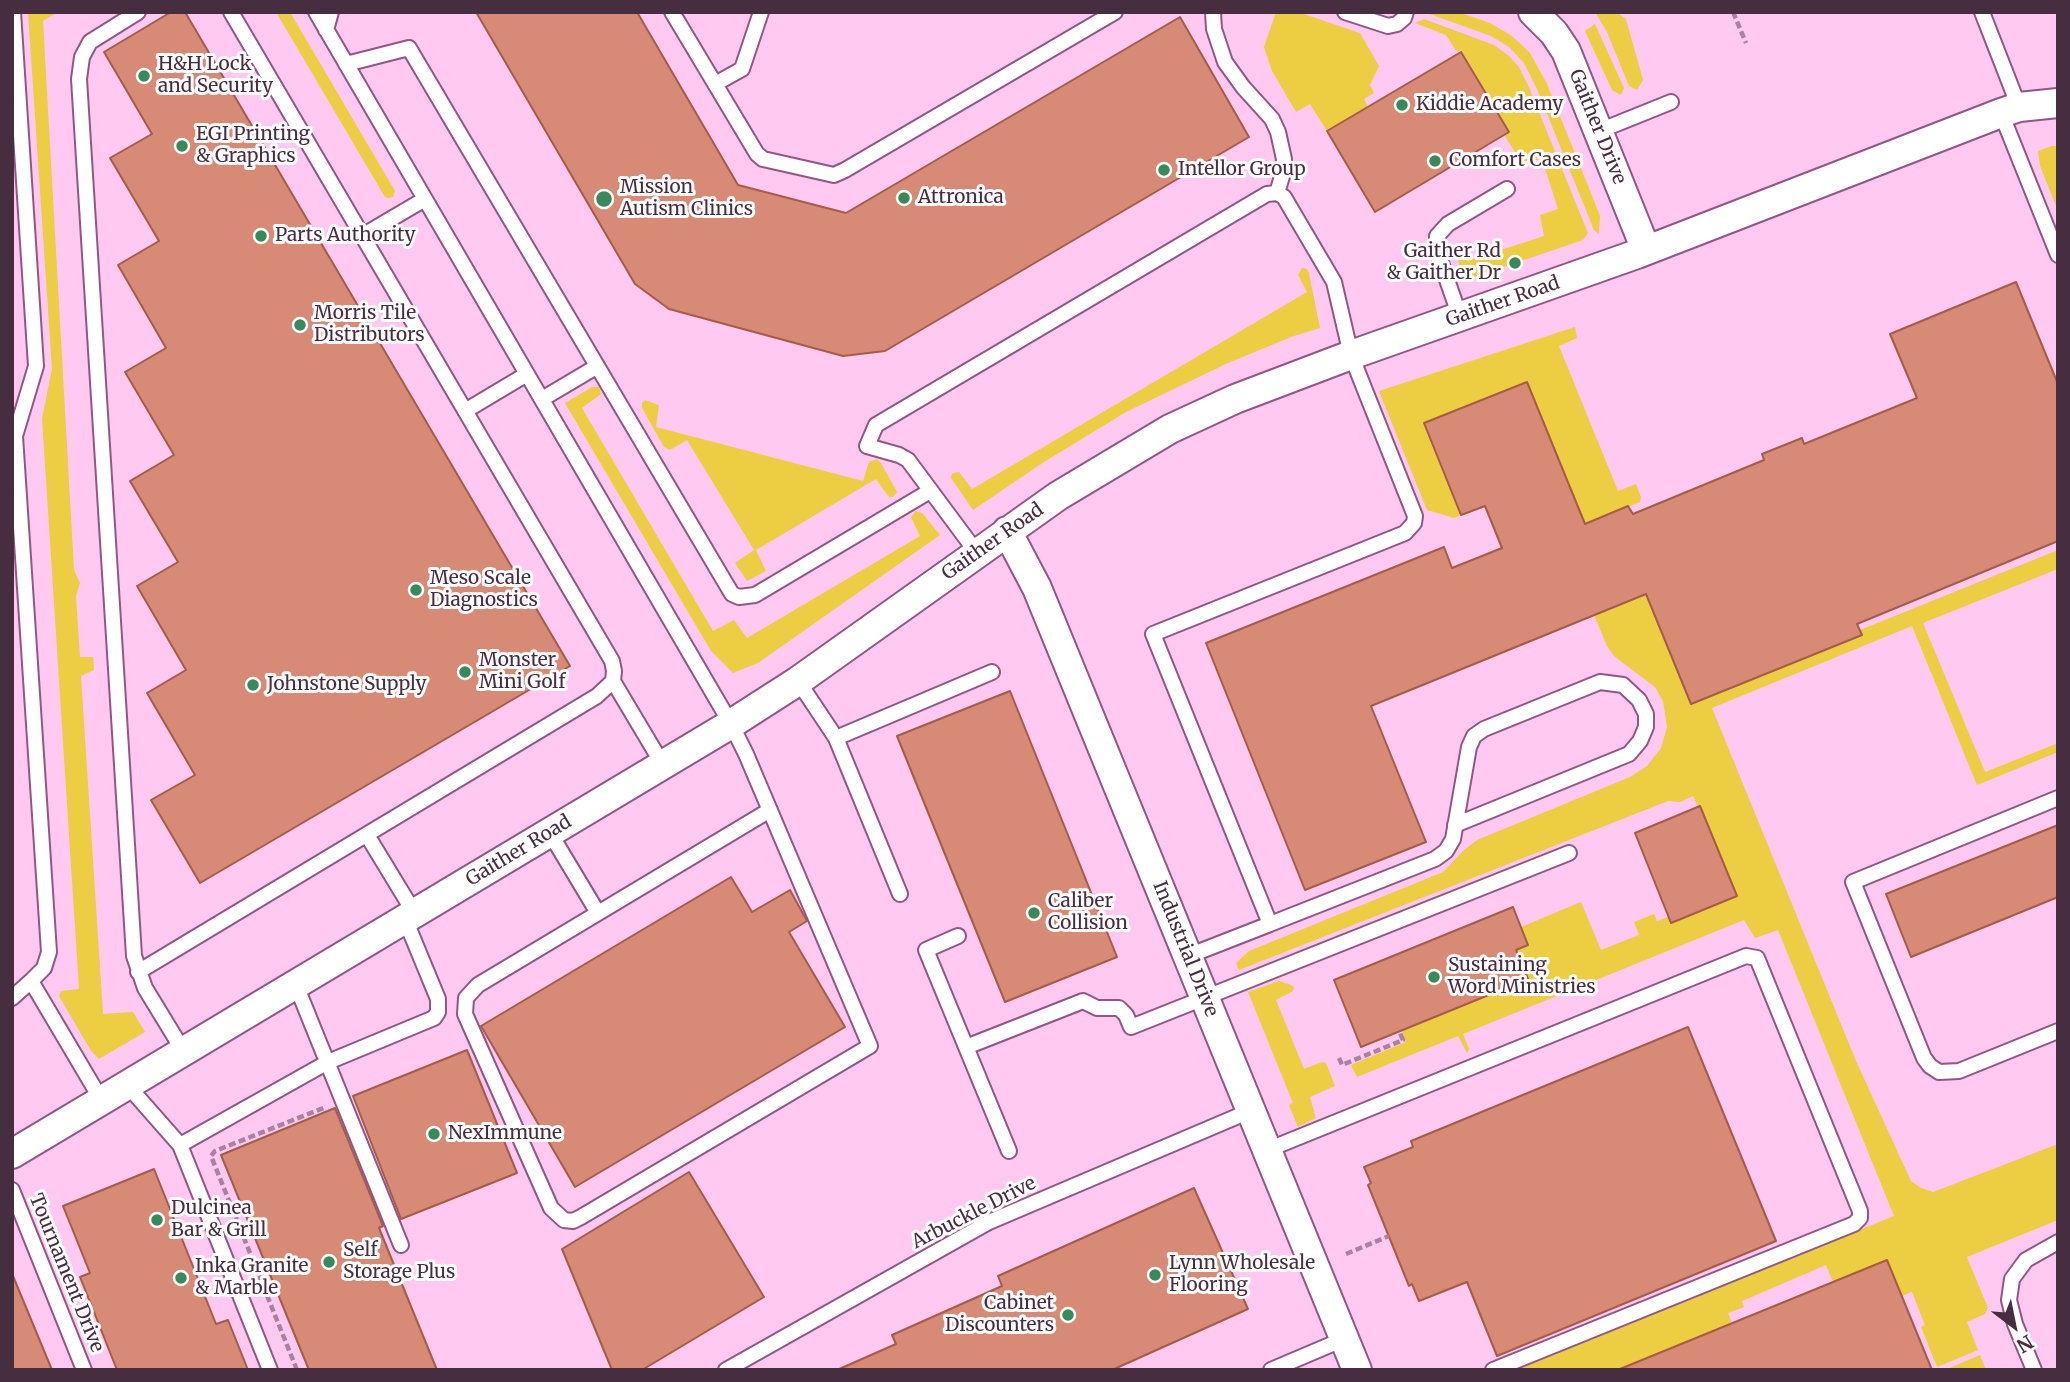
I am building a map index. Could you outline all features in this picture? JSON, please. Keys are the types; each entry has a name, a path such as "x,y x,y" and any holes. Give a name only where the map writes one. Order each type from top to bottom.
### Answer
{"street":[{"name":"Gaither Drive","path":"1537,14 1566,51 1646,250"},
{"name":"Gaither Road","path":"12,1154 731,724 798,681 1007,531 1109,464 1170,429 1235,399 1646,250 2010,110 2058,103"},
{"name":"Industrial Drive","path":"1007,531 1037,588 1357,1370"}],"lane":[{"path":"12,998 44,968 49,952 15,436 36,366 13,12"},
{"path":"138,12 90,43 82,57 79,79 134,956 145,988 184,1052"},
{"path":"231,12 612,661 613,681 663,765"},
{"path":"316,12 731,724 770,810 870,1046 581,1217 573,1221 564,1220 551,1208 466,1014 466,998 478,985 770,810"},
{"path":"326,30 331,12"},
{"path":"672,12 760,157 834,175 1115,12"},
{"path":"715,84 742,69 761,12"},
{"path":"1213,12 1214,29 1225,62 1243,88 1272,119 1278,132 1284,159 1277,192"},
{"path":"1345,12 1388,26 1402,18"},
{"path":"1982,12 2010,110 2058,256"},
{"path":"346,64 410,48 726,587 739,597 755,595 930,491"},
{"path":"1600,131 1671,102"},
{"path":"1460,317 1437,251 1437,236 1448,224 1507,190"},
{"path":"977,553 908,460 867,446 876,425 1267,194 1277,192 1284,197 1335,282 1351,355 1414,510 1414,523 1405,533 1153,634 1270,924"},
{"path":"362,236 425,199"},
{"path":"542,399 596,367"},
{"path":"465,411 527,374"},
{"path":"836,738 992,672"},
{"path":"138,972 597,696 613,681"},
{"path":"798,681 836,738 900,894"},
{"path":"1188,957 1435,859 1450,845 1469,747 1478,732 1600,682 1623,685 1639,700 1646,714 1646,727 1640,741 1629,754 1455,825"},
{"path":"2058,798 1853,882 1924,1058 1930,1066 1939,1072 1959,1071 2058,1031"},
{"path":"550,832 598,913"},
{"path":"180,1145 328,1062 429,1022 438,1012 438,999 410,916 367,835"},
{"path":"966,1047 1083,1001 1097,1008 1119,1007 1131,1027 1569,853"},
{"path":"958,936 926,950 1009,1151"},
{"path":"1267,1150 1750,955 1760,962 1861,1215 1858,1222 1493,1370"},
{"path":"31,982 102,1101"},
{"path":"296,985 401,1245"},
{"path":"128,1086 180,1145 270,1370"},
{"name":"Arbuckle Drive","path":"726,1370 989,1222 1250,1111"},
{"name":"Tournament Drive","path":"12,1190 84,1370"},
{"path":"2034,1370 2015,1324 2009,1300 2012,1279 2025,1260 2058,1242"},
{"path":"1270,1370 1344,1339"}],"path":[{"path":"1733,12 1746,43"},
{"path":"1339,1058 1342,1065 1403,1041 1399,1031"},
{"path":"297,1370 211,1156 215,1151 343,1100"},
{"path":"1346,1254 1389,1236"}],"shaded area":[{"path":"28,12 58,12 43,21 74,570 80,583 76,596 80,657 93,657 94,670 81,676 103,1014 133,1012 145,1032 99,1059 91,1051 59,996 61,991 79,989 42,418 52,369"},
{"path":"276,12 290,12 395,191 393,197 385,197"},
{"path":"1276,12 1298,12 1360,33 1379,66 1370,85 1374,93 1364,99 1368,107 1327,131 1310,104 1296,112 1272,71 1264,47"},
{"path":"1424,12 1458,12 1490,23 1512,36 1530,53 1547,84 1600,216 1599,234 1594,230 1524,63 1509,47 1491,36"},
{"path":"1595,12 1616,12 1626,19 1643,80 1637,90 1629,86 1607,32"},
{"path":"1424,19 1494,45 1519,67 1588,233 1583,240 1465,280 1454,249 1456,244 1460,245 1467,261 1544,236 1540,215 1558,209 1542,159 1521,162 1505,136 1510,132 1461,50 1457,52 1446,35 1415,23"},
{"path":"1595,24 1624,88 1621,95 1612,90 1585,31"},
{"path":"2058,146 2058,211 2040,166 2038,151"},
{"path":"1302,268 1309,273 1320,328 1228,363 1126,412 1044,462 973,510 951,478 952,473 959,472 972,489 1307,292 1298,275"},
{"path":"1575,327 1577,338 1559,346 1618,491 1636,484 1641,497 1640,502 1613,513 1692,704 1862,635 1860,630 2058,550 2058,569 1923,623 1985,772 2058,743 2058,752 1977,785 1912,626 1712,708 1856,1061 1911,1181 1933,1192 2058,1144 2058,1220 1967,1257 1988,1308 1985,1314 1967,1322 1978,1350 1937,1367 1921,1327 1925,1325 1912,1292 1902,1296 1886,1260 1833,1282 1826,1265 1742,1301 1744,1307 1728,1313 1732,1323 1619,1370 1517,1370 1894,1216 1778,930 1755,938 1744,920 1463,1034 1469,1049 1467,1053 1458,1036 1357,1077 1351,1065 1406,1042 1402,1031 1528,979 1516,950 1528,944 1521,927 1581,902 1601,950 1639,935 1634,922 1654,914 1657,921 1668,917 1671,922 1737,896 1701,807 1698,807 1693,796 1680,802 1668,801 1239,970 1236,963 1249,951 1443,872 1477,840 1630,777 1647,766 1661,748 1667,727 1663,701 1655,687 1614,656 1607,646 1594,615 1618,605 1527,382 1425,424 1461,515 1454,518 1427,510 1379,391"},
{"path":"592,387 599,387 601,394 582,408 713,631 734,620 747,638 920,536 911,517 916,511 922,513 940,535 758,663 733,673 711,651 565,403"},
{"path":"645,400 659,405 656,427 863,481 869,462 877,459 897,492 893,497 889,497 876,479 756,550 766,571 747,581 735,563 754,550 687,440 670,450 664,447 642,408"},
{"path":"1279,981 1294,987 1293,991 1276,1000 1304,1069 1326,1063 1335,1086 1310,1097 1316,1118 1298,1127 1289,1105 1293,1103 1248,992"},
{"path":"1980,1355 1986,1370 1945,1370"}],"building":[{"path":"171,12 185,12 570,666 200,883 151,800 195,775 147,693 186,670 137,586 178,562 130,481 174,455 125,372 166,348 118,265 159,241 110,158 152,134 104,52"},
{"path":"476,12 637,12 738,185 846,213 1180,17 1249,137 885,351 843,356 669,309 635,284"},
{"path":"1461,52 1509,132 1375,212 1327,131"},
{"path":"2016,282 2058,384 2058,541 1857,624 1862,635 1691,704 1646,594 1371,706 1426,842 1305,890 1206,643 1444,547 1452,568 1502,548 1485,506 1461,515 1424,423 1527,382 1585,524 1628,506 1633,514 1764,460 1762,454 1802,438 1804,444 1917,398 1890,334"},
{"path":"1010,691 1117,957 1005,1002 897,736"},
{"path":"1700,806 1737,896 1671,923 1635,833"},
{"path":"2058,825 2058,897 1911,957 1886,894"},
{"path":"731,877 752,912 790,890 807,921 789,932 845,1027 575,1187 481,1026"},
{"path":"1513,907 1528,945 1516,950 1528,979 1361,1047 1334,980"},
{"path":"1688,1027 1776,1241 1497,1356 1467,1282 1419,1301 1412,1284 1409,1286 1368,1185 1371,1183 1364,1167 1413,1147 1411,1141"},
{"name":"NexImmune","path":"467,1050 517,1173 401,1219 353,1096"},
{"name":"Self Storage Plus","path":"335,1108 383,1226 379,1228 437,1370 309,1370 221,1155"},
{"path":"154,1169 216,1324 228,1320 248,1370 117,1370 80,1277 90,1273 63,1206"},
{"path":"689,1172 764,1297 642,1370 612,1370 562,1249"},
{"path":"1194,1188 1248,1309 1112,1370 837,1370 896,1344 892,1335 1002,1286 998,1276"},
{"path":"1887,1260 1932,1370 1620,1370 1620,1369"},
{"path":"13,1276 40,1341 52,1370 12,1370"}],"place":[{"name":"H&H Lock and Security","path":"144,76"},
{"name":"Kiddie Academy","path":"1402,105"},
{"name":"EGI Printing & Graphics","path":"182,146"},
{"name":"Comfort Cases","path":"1435,161"},
{"name":"Intellor Group","path":"1164,170"},
{"name":"Attronica","path":"904,198"},
{"name":"Mission Autism Clinics","path":"604,199"},
{"name":"Parts Authority","path":"261,236"},
{"name":"Gaither Rd & Gaither Dr","path":"1515,263"},
{"name":"Morris Tile Distributors","path":"300,325"},
{"name":"Meso Scale Diagnostics","path":"416,590"},
{"name":"Monster Mini Golf","path":"465,672"},
{"name":"Johnstone Supply","path":"253,685"},
{"name":"Caliber Collision","path":"1034,913"},
{"name":"Sustaining Word Ministries","path":"1434,977"},
{"name":"NexImmune","path":"434,1134"},
{"name":"Dulcinea Bar & Grill","path":"157,1220"},
{"name":"Self Storage Plus","path":"329,1262"},
{"name":"Lynn Wholesale Flooring","path":"1155,1275"},
{"name":"Inka Granite & Marble","path":"181,1278"},
{"name":"Cabinet Discounters","path":"1068,1315"}]}
